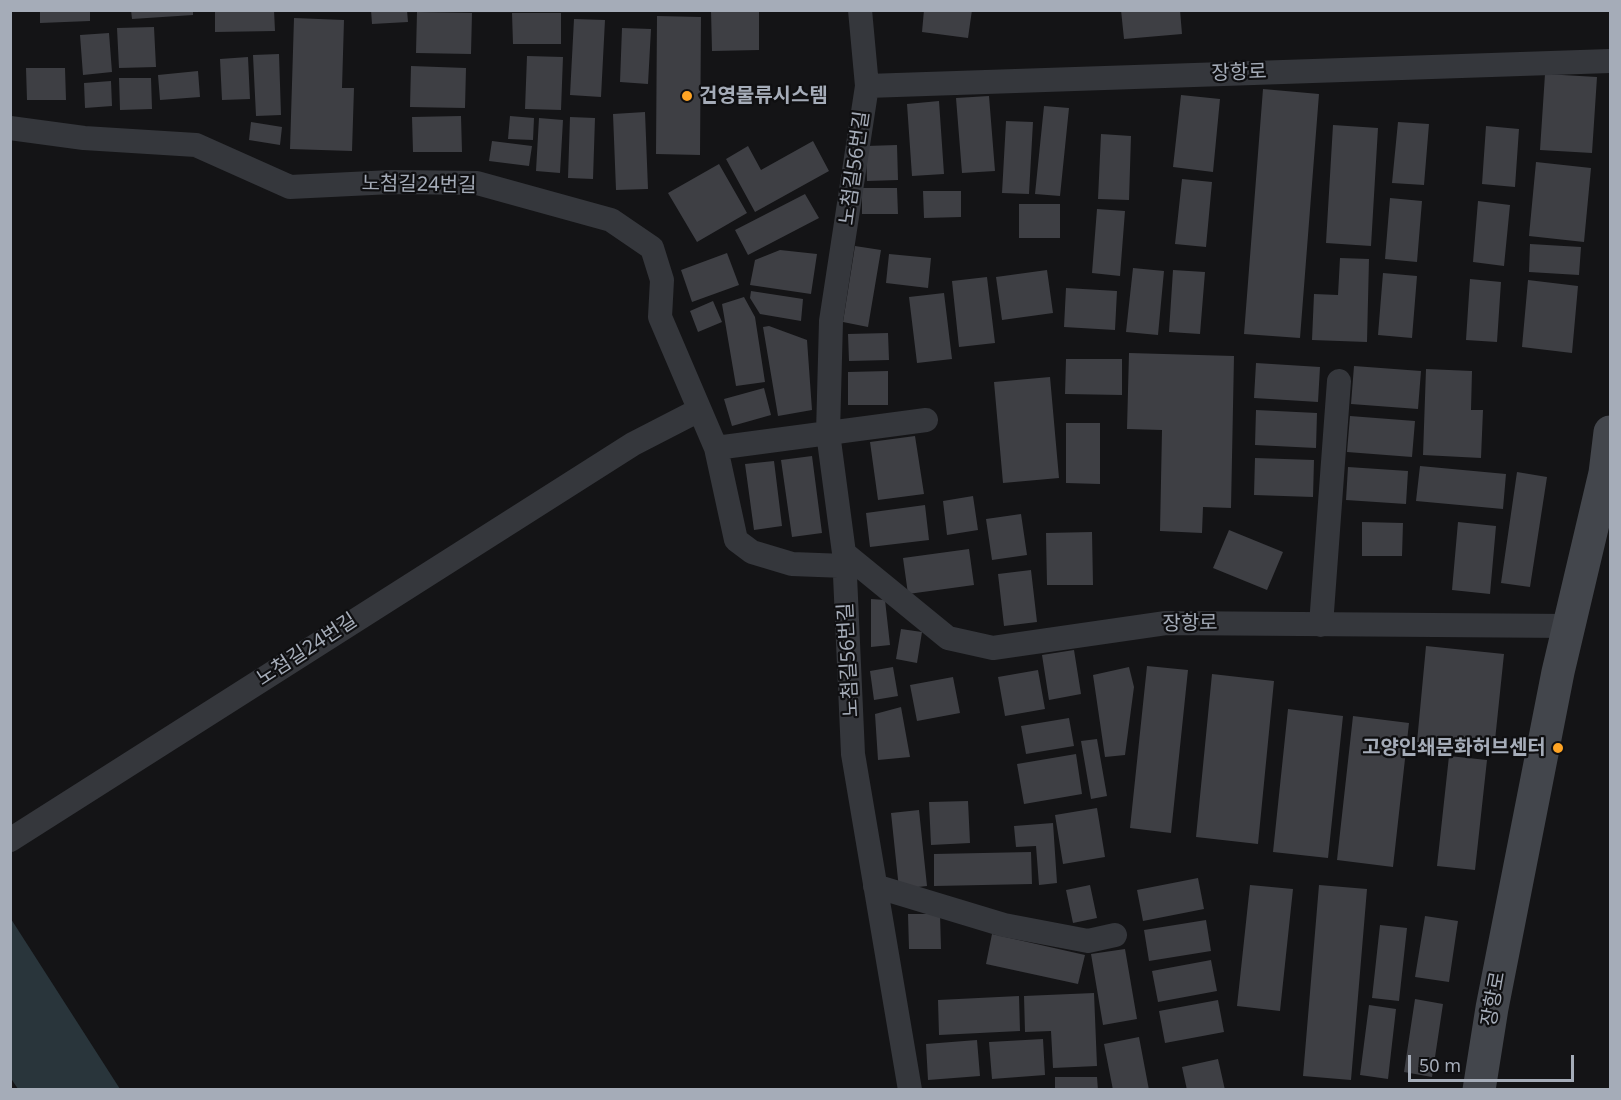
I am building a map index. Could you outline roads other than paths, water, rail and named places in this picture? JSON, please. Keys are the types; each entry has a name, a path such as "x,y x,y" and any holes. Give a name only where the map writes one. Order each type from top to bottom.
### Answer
{"main road":[{"name":"장항로","path":"1479,1089 1494,996 1569,626 1604,504 1611,432"}],"street":[{"name":"노첨길56번길","path":"860,10 867,86 831,321 828,433 844,559 853,754 910,1089"},
{"name":"장항로","path":"867,86 1611,61"},
{"name":"노첨길24번길","path":"10,128 84,138 196,145 290,188 392,182 477,183 611,220 652,248 662,280 660,317 716,448 736,540 752,552 792,564 844,559"},
{"path":"1321,624 1339,381"},
{"name":"노첨길24번길","path":"10,840 633,444 699,410"},
{"path":"716,448 926,420"},
{"name":"장항로","path":"844,559 948,638 993,648 1166,623 1569,626"},
{"path":"875,886 1004,925 1088,941 1115,935"}],"place":[{"name":"건영물류시스템","path":"687,96"},
{"name":"고양인쇄문화허브센터","path":"1558,748"}]}
